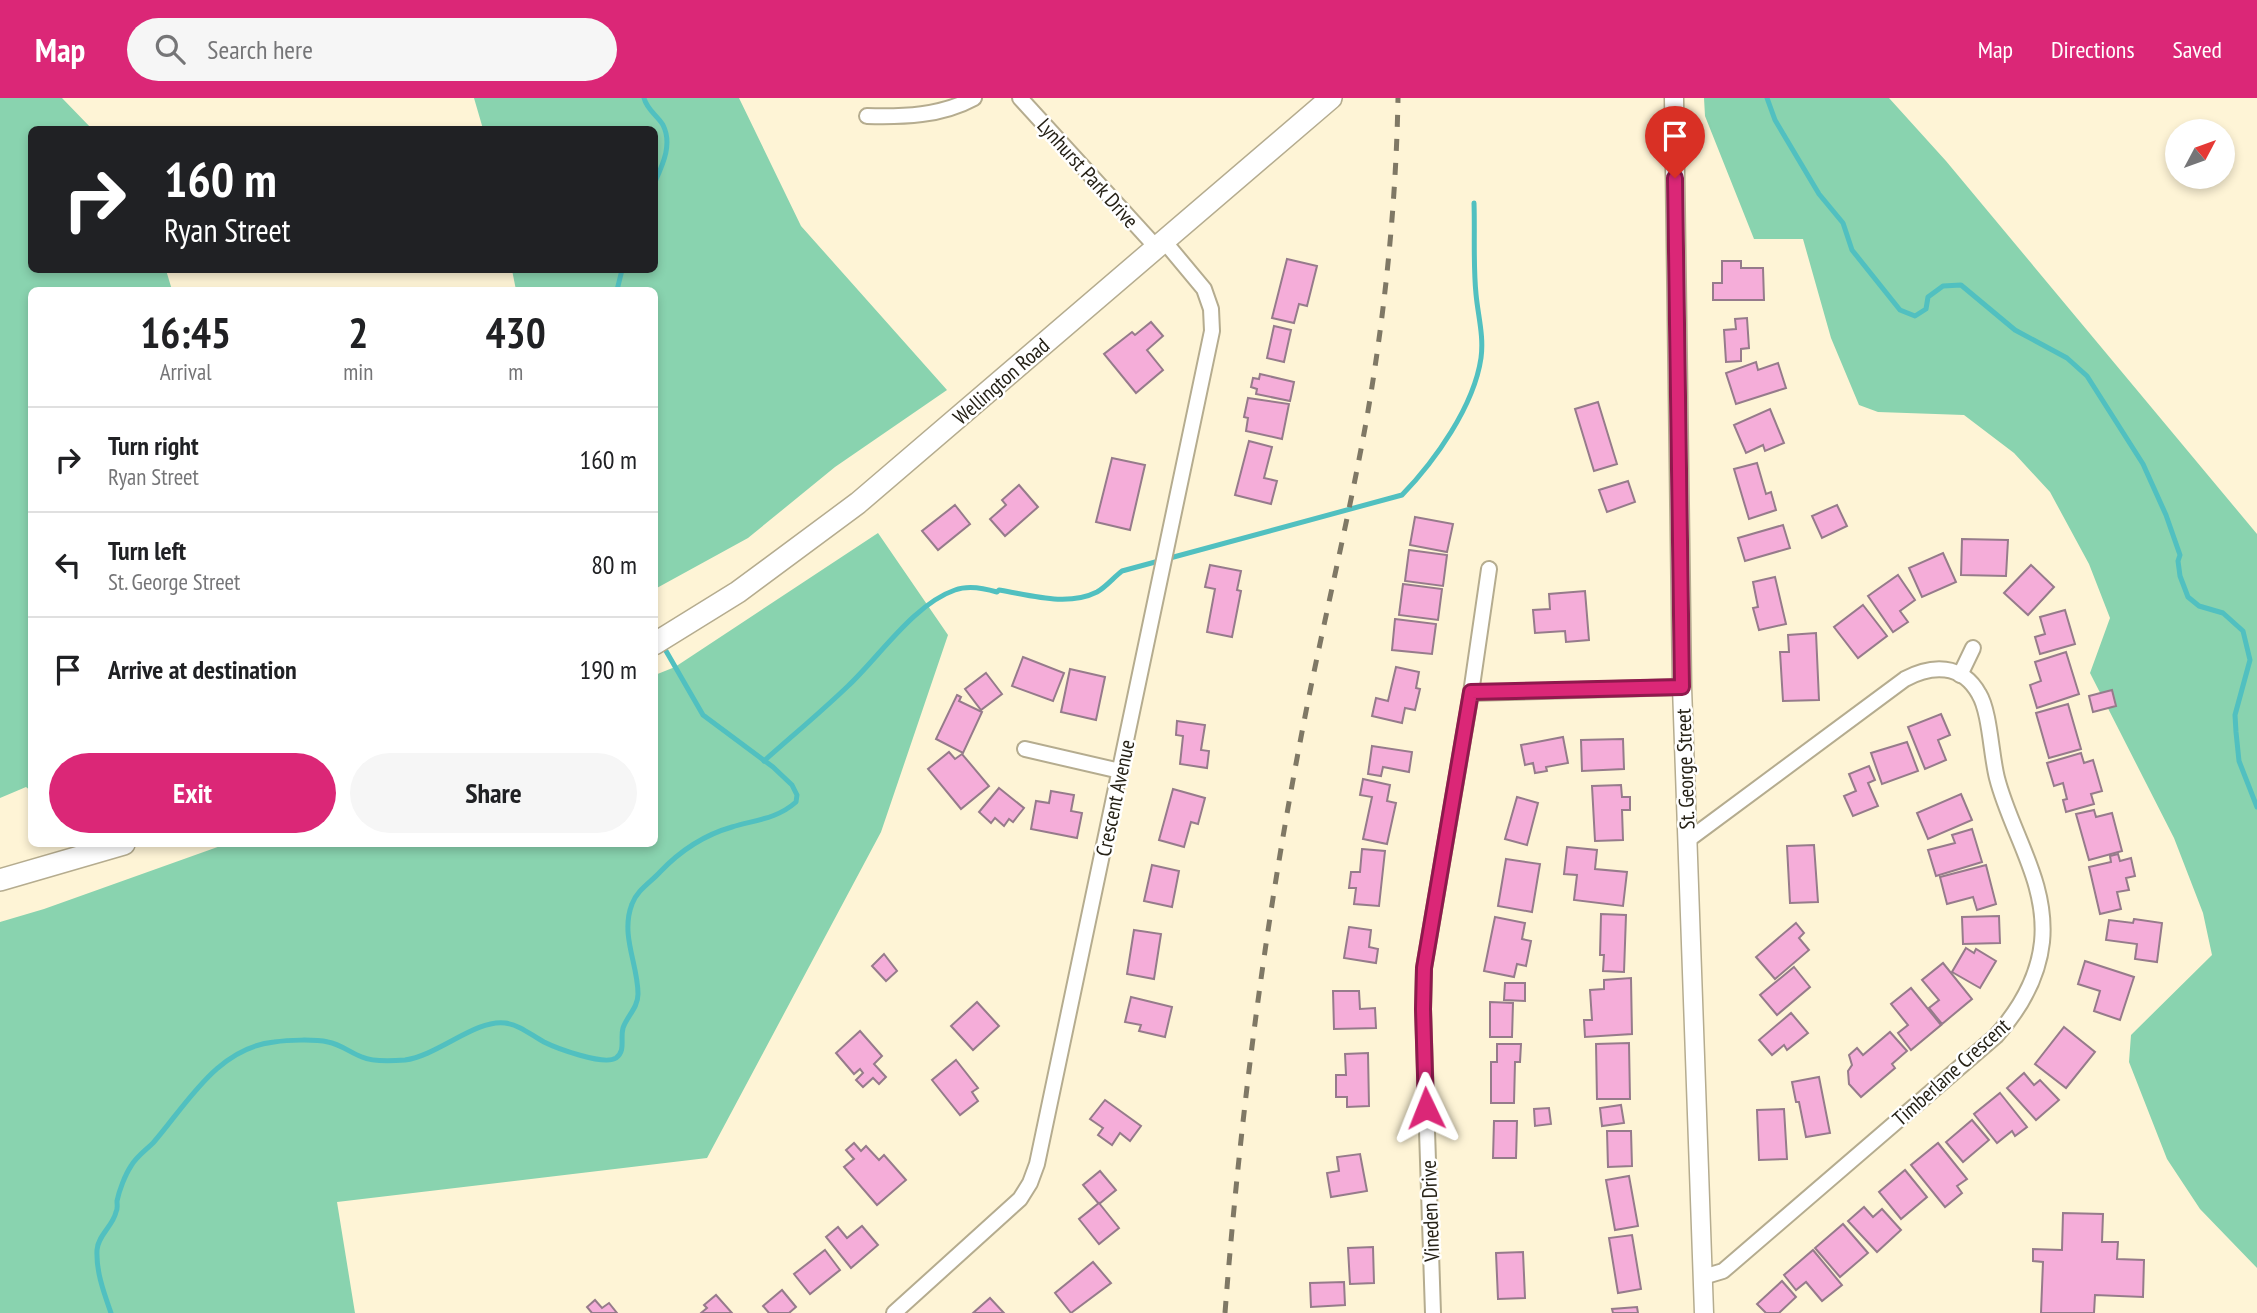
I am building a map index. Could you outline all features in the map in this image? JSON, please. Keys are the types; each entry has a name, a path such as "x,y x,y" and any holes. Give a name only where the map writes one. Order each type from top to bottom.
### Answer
{"main road":[{"name":"Wellington Road","path":"658,642 696,620 758,578 858,503 1331,98"},
{"path":"0,880 114,847"}],"street":[{"path":"867,116 920,115 974,98"},
{"name":"Lynhurst Park Drive","path":"1020,98 1161,244"},
{"name":"St. George Street","path":"1674,98 1682,687 1704,1313"},
{"name":"Crescent Avenue","path":"894,1313 1020,1199 1030,1183 1048,1115 1212,331 1211,309 1204,289 1161,244"},
{"name":"Vineden Drive","path":"1433,1313 1424,968 1489,569"},
{"path":"1688,840 1905,679 1919,672 1941,668 1960,675 1973,648"},
{"name":"Timberlane Crescent","path":"1703,1277 1723,1271 1974,1056 2011,1020 2031,985 2042,938 2040,899 2035,878 1998,782 1979,693 1960,675"},
{"path":"1471,692 1682,687"},
{"path":"1025,749 1120,771"}],"green space":[{"path":"0,98 62,98 89,126 28,126 28,273 167,273 171,287 28,287 28,789 26,787 0,798"},
{"path":"474,98 739,98 801,226 947,390 835,467 748,538 658,587 658,287 515,287 513,273 658,273 658,126 482,126"},
{"path":"1704,98 1889,98 1946,161 2257,534 2257,1268 2200,1209 2167,1159 2129,1062 2131,1035 2212,955 2203,913 2174,838 2090,673 2110,618 2089,564 2050,492 2014,453 1964,415 1878,412 1859,405 1831,338 1803,239 1754,239 1705,116"},
{"path":"878,533 948,635 881,832 707,1158 337,1202 355,1313 0,1313 0,922 218,847 658,847 658,674 675,667"}],"building":[{"path":"1287,259 1317,266 1307,306 1299,304 1294,323 1272,318"},
{"path":"1722,261 1741,261 1741,268 1763,268 1764,300 1713,300 1713,283 1722,283"},
{"path":"1747,318 1749,348 1741,349 1741,361 1726,362 1724,330 1736,329 1735,319"},
{"path":"1151,322 1163,336 1147,350 1163,370 1136,393 1104,354 1132,332 1135,335"},
{"path":"1274,326 1291,330 1284,362 1267,358"},
{"path":"1756,362 1758,370 1778,363 1786,388 1736,404 1726,373"},
{"path":"1260,374 1294,382 1290,401 1256,394 1257,389 1251,387 1253,378 1259,379"},
{"path":"1248,398 1289,404 1282,439 1246,431 1248,418 1244,417"},
{"path":"1598,402 1617,464 1594,471 1575,409"},
{"path":"1770,409 1784,443 1765,451 1763,445 1746,453 1734,425"},
{"path":"1249,441 1272,447 1264,478 1277,481 1271,504 1235,495"},
{"path":"1112,458 1145,465 1130,530 1096,522"},
{"path":"1757,463 1766,494 1771,492 1776,510 1749,519 1734,469"},
{"path":"1628,481 1635,502 1607,512 1599,490"},
{"path":"1019,485 1038,507 1005,536 990,519 1006,505 1002,500"},
{"path":"955,505 970,524 938,550 922,531"},
{"path":"1837,505 1847,526 1822,538 1812,516"},
{"path":"1415,517 1453,524 1447,552 1410,545"},
{"path":"1783,525 1790,548 1745,561 1738,538"},
{"path":"1962,539 2008,540 2006,576 1961,575"},
{"path":"1409,550 1447,555 1443,586 1405,581"},
{"path":"1943,553 1956,582 1922,597 1909,568"},
{"path":"1210,565 1241,571 1237,590 1241,591 1232,637 1207,632 1215,589 1205,587"},
{"path":"2031,565 2054,587 2028,615 2004,593"},
{"path":"1898,575 1915,600 1900,611 1908,622 1893,632 1868,596"},
{"path":"1775,577 1786,624 1759,630 1753,608 1758,607 1753,582"},
{"path":"1403,584 1442,589 1438,620 1399,615"},
{"path":"1585,591 1589,640 1566,642 1565,631 1535,633 1533,610 1550,609 1549,594"},
{"path":"1863,605 1887,636 1858,658 1834,627"},
{"path":"2065,610 2075,644 2040,654 2035,637 2045,634 2040,617"},
{"path":"1395,619 1436,624 1432,654 1392,650"},
{"path":"1816,633 1819,700 1783,701 1780,652 1789,652 1788,635"},
{"path":"2066,652 2079,694 2037,708 2030,685 2041,681 2035,662"},
{"path":"1023,657 1064,673 1053,701 1012,686"},
{"path":"1396,667 1419,672 1416,688 1420,689 1415,710 1405,708 1402,723 1372,716 1376,698 1388,701"},
{"path":"1070,669 1105,677 1096,720 1061,712"},
{"path":"986,673 1002,694 981,710 965,689"},
{"path":"2112,690 2116,706 2093,712 2089,696"},
{"path":"957,695 961,697 959,701 982,712 963,753 936,739"},
{"path":"2068,704 2081,749 2049,758 2036,713"},
{"path":"1941,714 1950,735 1938,740 1946,760 1925,769 1908,727"},
{"path":"1177,721 1205,725 1201,750 1209,751 1207,768 1180,764 1183,736 1176,735"},
{"path":"1563,737 1568,763 1546,767 1547,771 1535,773 1533,763 1525,765 1521,745"},
{"path":"1623,739 1624,769 1582,771 1581,740"},
{"path":"1907,742 1918,771 1882,784 1871,753"},
{"path":"1372,746 1412,752 1409,772 1383,767 1381,776 1368,774"},
{"path":"949,752 955,759 962,754 989,786 961,809 928,769"},
{"path":"2081,753 2084,763 2093,760 2102,791 2091,794 2094,804 2066,812 2063,800 2067,799 2063,783 2054,786 2047,763"},
{"path":"1869,766 1875,780 1868,783 1878,806 1853,816 1844,796 1856,791 1849,774"},
{"path":"1363,779 1390,785 1387,801 1396,803 1387,844 1363,839 1372,797 1360,795"},
{"path":"1621,785 1622,797 1630,797 1630,810 1622,810 1623,840 1595,841 1592,786"},
{"path":"999,788 1024,808 1013,822 1009,819 1004,826 995,818 991,823 979,812"},
{"path":"1173,789 1205,798 1198,824 1191,822 1184,847 1159,840"},
{"path":"1051,791 1074,795 1071,811 1082,813 1077,838 1031,829 1036,801 1049,803"},
{"path":"1961,794 1972,820 1928,839 1917,813"},
{"path":"1517,797 1538,803 1527,845 1505,839"},
{"path":"2094,810 2096,817 2112,813 2122,851 2089,860 2076,814"},
{"path":"1972,829 1982,862 1936,876 1928,850 1955,843 1952,835"},
{"path":"1814,845 1818,902 1790,903 1787,846"},
{"path":"1567,847 1597,850 1595,869 1627,872 1623,906 1574,900 1577,875 1564,874"},
{"path":"1362,849 1385,851 1379,906 1354,904 1356,888 1349,888 1351,872 1360,872"},
{"path":"2118,854 2120,861 2131,858 2135,876 2126,878 2129,890 2117,892 2121,909 2100,914 2089,867 2111,862 2110,856"},
{"path":"1506,859 1540,864 1532,912 1498,906"},
{"path":"1152,865 1179,871 1172,907 1144,901"},
{"path":"1986,865 1996,904 1977,910 1973,897 1947,904 1940,877"},
{"path":"1601,914 1626,915 1624,972 1603,971 1604,955 1600,955"},
{"path":"1999,916 2000,943 1963,944 1962,917"},
{"path":"1495,917 1525,923 1522,939 1531,941 1526,966 1517,964 1514,977 1484,971"},
{"path":"2134,919 2162,923 2157,962 2135,959 2137,944 2106,940 2109,920 2133,923"},
{"path":"1796,923 1804,933 1799,938 1809,950 1775,979 1756,957"},
{"path":"1349,927 1371,930 1369,947 1378,949 1376,963 1344,958"},
{"path":"1134,930 1161,934 1154,979 1127,974"},
{"path":"1966,948 1974,953 1976,949 1996,961 1980,988 1952,972"},
{"path":"884,954 897,971 886,981 872,966"},
{"path":"2085,961 2134,977 2120,1020 2094,1011 2100,991 2078,984"},
{"path":"1943,963 1972,999 1942,1024 1929,1008 1939,1000 1922,980"},
{"path":"1794,967 1810,987 1777,1015 1760,995"},
{"path":"1631,978 1632,1034 1585,1037 1584,1020 1592,1020 1590,990 1604,989 1604,980"},
{"path":"1505,983 1525,983 1525,1001 1504,1000"},
{"path":"1911,988 1941,1025 1911,1050 1898,1033 1908,1025 1891,1004"},
{"path":"1333,991 1359,991 1360,1009 1375,1008 1376,1028 1334,1029"},
{"path":"1131,997 1172,1007 1165,1037 1139,1031 1141,1025 1125,1022"},
{"path":"977,1002 999,1026 973,1050 951,1026"},
{"path":"1490,1002 1513,1003 1512,1037 1490,1037"},
{"path":"1791,1013 1808,1033 1787,1050 1784,1045 1772,1055 1759,1040"},
{"path":"2064,1027 2095,1052 2066,1088 2035,1064"},
{"path":"860,1031 882,1056 874,1064 886,1077 879,1084 873,1078 863,1087 856,1080 863,1073 860,1069 854,1074 836,1053"},
{"path":"1890,1032 1907,1051 1892,1064 1895,1068 1861,1097 1849,1084 1848,1071 1852,1065 1849,1055 1857,1048 1863,1055"},
{"path":"1629,1043 1630,1099 1597,1099 1596,1044"},
{"path":"1497,1044 1521,1044 1520,1062 1515,1062 1514,1103 1491,1103 1491,1062 1497,1062"},
{"path":"1368,1053 1369,1106 1347,1107 1347,1097 1336,1097 1336,1075 1346,1075 1345,1054"},
{"path":"956,1060 978,1088 972,1092 978,1101 960,1115 932,1080"},
{"path":"2024,1073 2034,1085 2040,1080 2059,1100 2036,1120 2007,1088"},
{"path":"1819,1077 1830,1133 1806,1137 1792,1082"},
{"path":"2000,1093 2027,1127 2015,1136 2012,1131 1997,1143 1974,1114"},
{"path":"1105,1100 1141,1126 1130,1141 1120,1133 1112,1145 1098,1135 1103,1128 1090,1119"},
{"path":"1621,1105 1624,1123 1602,1126 1600,1108"},
{"path":"1549,1108 1551,1124 1535,1126 1534,1109"},
{"path":"1784,1109 1787,1159 1759,1160 1757,1110"},
{"path":"1972,1120 1989,1140 1963,1162 1946,1142"},
{"path":"1494,1121 1517,1121 1516,1158 1493,1158"},
{"path":"1607,1131 1631,1131 1632,1166 1608,1167"},
{"path":"854,1143 861,1151 866,1146 879,1160 884,1155 906,1180 877,1205 844,1167 854,1159 846,1150"},
{"path":"1938,1143 1967,1179 1957,1186 1962,1193 1945,1207 1911,1165"},
{"path":"1360,1154 1367,1191 1331,1197 1327,1173 1339,1171 1337,1157"},
{"path":"1905,1170 1927,1197 1901,1219 1879,1192"},
{"path":"1100,1171 1116,1190 1099,1204 1083,1185"},
{"path":"1629,1176 1638,1226 1615,1230 1606,1180"},
{"path":"1099,1203 1119,1228 1099,1244 1079,1219"},
{"path":"1864,1207 1873,1217 1882,1209 1901,1230 1877,1252 1848,1221"},
{"path":"2063,1213 2103,1214 2102,1242 2118,1242 2117,1259 2144,1260 2143,1297 2095,1295 2094,1313 2041,1313 2043,1262 2033,1261 2033,1249 2062,1250"},
{"path":"1843,1224 1868,1253 1840,1277 1815,1248"},
{"path":"862,1226 878,1245 851,1268 826,1237 838,1227 847,1238"},
{"path":"1632,1235 1641,1289 1618,1293 1609,1238"},
{"path":"1373,1247 1374,1283 1350,1284 1348,1248"},
{"path":"825,1250 840,1270 810,1294 794,1274"},
{"path":"1813,1250 1842,1285 1822,1301 1806,1282 1796,1290 1784,1275"},
{"path":"1523,1252 1525,1298 1498,1299 1496,1253"},
{"path":"1093,1262 1111,1283 1071,1313 1055,1293"},
{"path":"1782,1281 1796,1297 1779,1313 1766,1313 1757,1304"},
{"path":"1344,1282 1345,1305 1311,1307 1310,1283"},
{"path":"782,1290 796,1307 789,1313 769,1313 763,1306"},
{"path":"716,1295 732,1313 701,1313 707,1308 704,1305"},
{"path":"990,1298 1004,1313 973,1313"},
{"path":"595,1300 602,1308 609,1303 617,1313 592,1313 587,1307"},
{"path":"1637,1307 1638,1313 1613,1313 1612,1309"}],"waterway":[{"path":"644,98 666,133 667,148 658,175"},
{"path":"1767,98 1775,120 1819,194 1843,223 1852,250 1900,310 1915,316 1926,309 1928,297 1943,286 1961,285 2015,330 2067,358 2087,376 2143,464 2180,555 2180,576 2188,597 2199,606 2223,613 2243,631 2250,660 2235,715 2236,732 2239,761 2257,807"},
{"path":"764,761 848,686 911,619 940,597 955,590 976,588 1036,597 1073,599 1097,592 1122,571 1402,495 1451,432 1477,376 1482,342 1475,283 1474,203"},
{"path":"618,287 621,273"},
{"path":"111,1313 99,1274 97,1250 117,1210 122,1183 136,1160 191,1095 220,1066 236,1055 254,1046 308,1040 332,1043 372,1060 405,1060 430,1052 469,1032 494,1023 521,1028 550,1045 580,1055 601,1060 610,1060 619,1055 623,1028 638,999 628,927 632,904 637,894 668,864 693,845 722,830 781,812 796,802 797,795 792,785 773,767 703,715 662,644"}],"railway":[{"path":"1225,1313 1246,1094 1276,876 1310,693 1360,457 1379,338 1392,218 1398,98"}],"route":[{"path":"1426,1108 1424,968 1471,692 1682,687 1675,178"}]}
